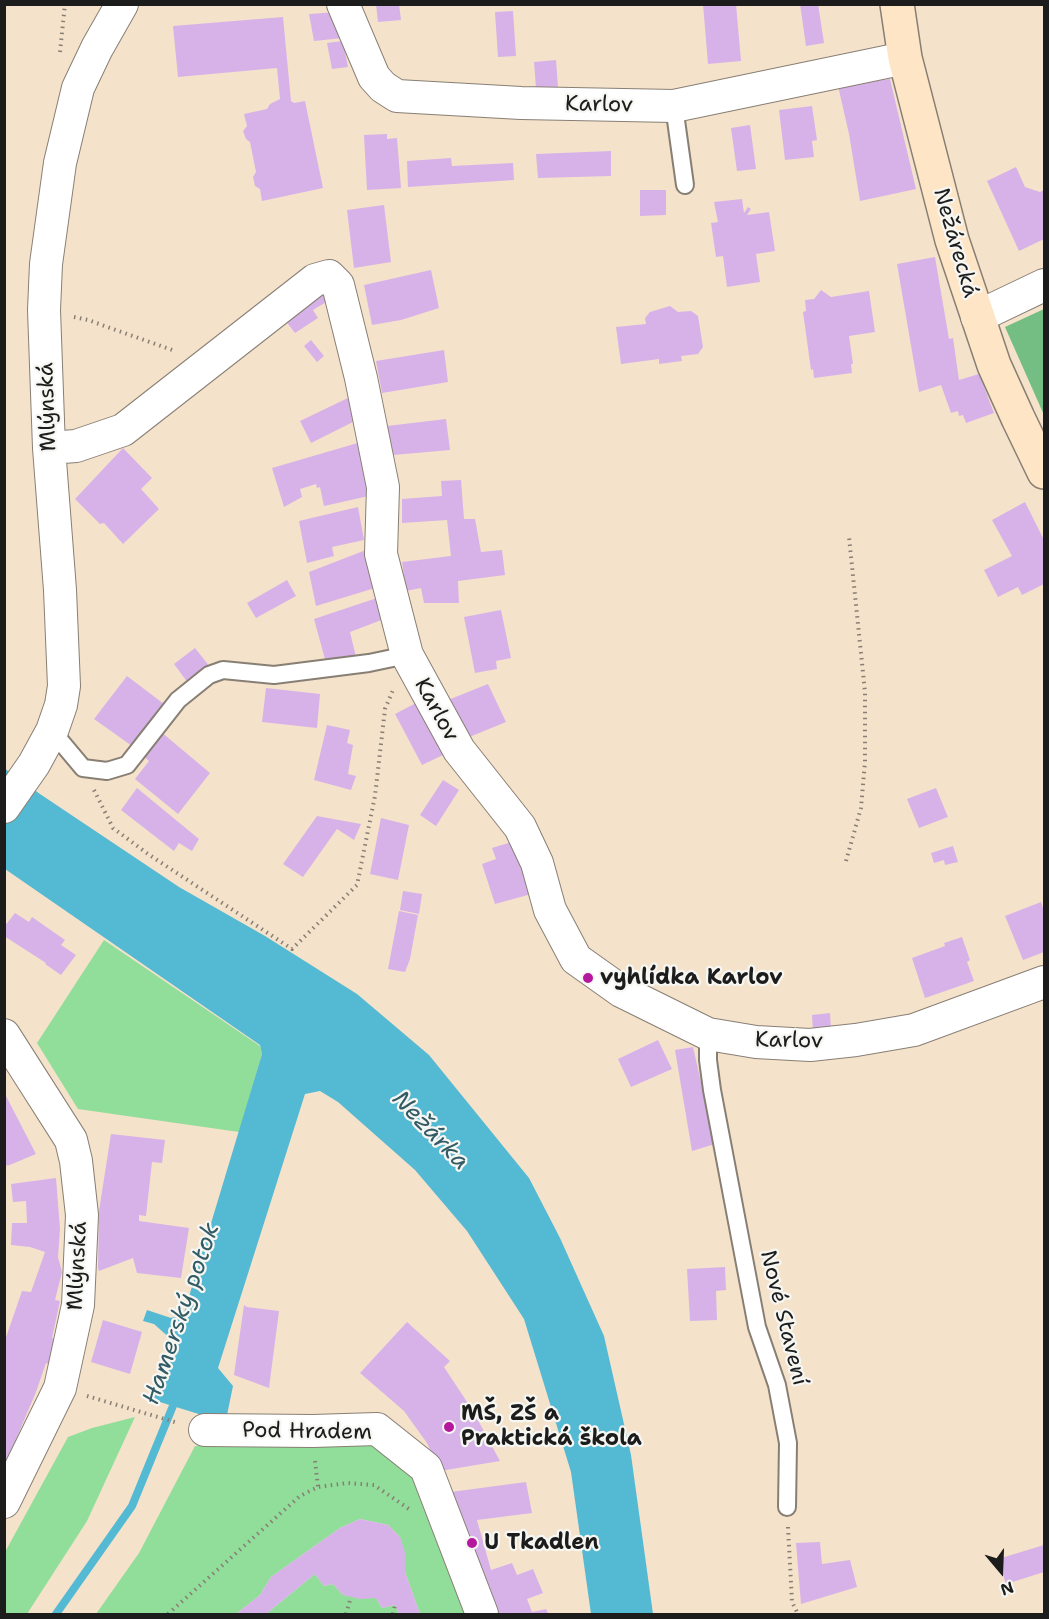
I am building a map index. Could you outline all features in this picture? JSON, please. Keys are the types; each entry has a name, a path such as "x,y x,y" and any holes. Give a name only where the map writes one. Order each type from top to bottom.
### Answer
{"street":[{"name":"Mlýnská","path":"4,807 34,764 52,731 61,705 64,686 60,590 49,448 44,310 51,224 60,163 78,88 122,4"},
{"name":"Karlov","path":"343,4 374,77 383,87 397,96 521,104 674,106 905,58"},
{"name":"Nežárecká","path":"897,4 905,58 952,240 976,317 1008,397 1044,472"},
{"name":"Karlov","path":"49,448 76,446 123,430 315,280 328,276 338,285 361,378 383,487 381,554 407,655 459,750 520,827 537,863 550,910 576,958 621,991 708,1034 756,1042 810,1045 914,1030 1044,982"},
{"path":"976,317 1044,285"},
{"name":"Mlýnská","path":"4,1035 61,1122 70,1140 76,1161 82,1215 78,1305 60,1388 4,1502"},
{"name":"Pod Hradem","path":"205,1430 377,1429 426,1468 482,1614"}],"lane":[{"path":"674,106 685,185"},
{"path":"52,731 83,768 107,771 127,765 178,700 209,675 223,670 274,675 369,663 407,655"},
{"name":"Nové Stavení","path":"708,1034 708,1060 712,1090 757,1327 777,1385 788,1443 787,1507"}],"path":[{"path":"60,60 65,4"},
{"path":"44,310 88,320 152,344 213,361"},
{"path":"846,861 861,808 865,762 865,692 849,537"},
{"path":"83,768 113,828 148,854 292,949 357,885 375,796 385,709 407,655"},
{"path":"60,1388 205,1430"},
{"path":"168,1614 300,1496 318,1487 347,1483 374,1485 417,1515"},
{"path":"787,1507 792,1602 798,1614"},
{"path":"346,1614 351,1597"},
{"path":"393,1614 395,1605"}],"green space":[{"path":"1044,309 1044,415 1005,327"},
{"path":"104,940 260,1046 262,1054 239,1132 78,1109 37,1043"},
{"path":"135,1417 87,1521 27,1614 5,1614 5,1552 68,1437"},
{"path":"361,1437 419,1478 472,1614 420,1614 405,1572 400,1537 388,1525 360,1519 340,1528 271,1577 260,1595 236,1614 96,1614 139,1553 195,1446"},
{"path":"315,1574 324,1586 333,1584 343,1595 376,1598 382,1608 395,1605 399,1614 266,1614"}],"water":[{"name":"Nežárka","path":"4,768 179,887 265,936 357,994 429,1055 529,1178 560,1238 604,1336 631,1455 653,1614 591,1614 571,1472 524,1319 467,1231 415,1170 338,1102 320,1091 305,1094 218,1368 233,1386 227,1415 202,1415 150,1399 172,1352 172,1340 154,1324 143,1321 147,1310 171,1318 184,1313 262,1054 260,1045 5,869"}],"building":[{"path":"376,4 399,4 401,20 378,22"},
{"path":"703,4 736,4 741,61 708,64"},
{"path":"800,4 818,4 824,43 806,46"},
{"path":"513,11 516,56 498,57 495,12"},
{"path":"338,12 343,38 314,41 309,14"},
{"path":"283,17 291,101 294,103 305,101 323,188 262,201 260,189 255,186 253,177 256,172 250,142 243,131 247,126 244,114 267,109 270,104 280,99 277,68 178,77 173,26"},
{"path":"343,41 348,67 332,69 327,43"},
{"path":"556,60 558,87 536,88 534,62"},
{"path":"890,79 916,189 860,201 838,86"},
{"path":"812,106 817,140 812,141 814,157 785,160 779,110"},
{"path":"750,125 756,169 737,171 731,128"},
{"path":"387,134 387,139 397,138 401,188 367,190 364,135"},
{"path":"611,151 611,176 538,178 536,154"},
{"path":"451,158 452,166 513,163 514,180 408,187 407,161"},
{"path":"1016,167 1025,187 1040,192 1044,190 1044,239 1019,251 987,181"},
{"path":"640,190 666,190 666,215 640,216"},
{"path":"742,199 744,213 748,207 751,209 747,215 769,212 775,251 756,254 760,282 727,287 723,256 716,257 711,223 718,222 714,202"},
{"path":"384,205 391,262 354,268 347,210"},
{"path":"935,257 949,339 953,338 959,380 979,374 994,413 966,423 963,415 959,416 958,411 951,413 941,385 919,392 897,264"},
{"path":"431,270 439,308 401,320 372,325 364,285"},
{"path":"317,288 327,292 328,301 313,310 318,318 295,333 281,315"},
{"path":"821,290 831,297 869,291 875,332 849,336 852,373 814,378 813,369 811,370 803,312 806,311 805,300 814,299"},
{"path":"670,306 678,312 691,311 698,316 703,347 698,354 681,356 682,361 659,364 659,359 621,364 616,327 646,324 645,318 650,312"},
{"path":"311,340 324,356 317,362 304,346"},
{"path":"444,350 448,382 382,393 376,361"},
{"path":"350,397 355,421 311,443 300,421"},
{"path":"446,419 450,450 393,455 387,426"},
{"path":"361,442 373,495 324,506 320,487 317,488 316,484 300,489 302,497 284,507 272,468"},
{"path":"123,448 152,478 141,489 159,509 123,544 104,523 100,524 75,499"},
{"path":"461,480 464,519 475,519 481,552 502,550 505,575 458,581 459,603 424,603 421,588 406,591 402,562 451,556 447,520 402,523 402,499 442,496 441,481"},
{"path":"1025,502 1044,540 1044,584 1022,595 1018,587 998,597 984,570 1012,556 992,520"},
{"path":"358,507 364,540 332,547 334,556 307,563 299,521"},
{"path":"366,550 375,588 316,606 309,572"},
{"path":"287,580 296,596 256,618 247,603"},
{"path":"377,598 384,619 350,632 356,657 326,663 314,619"},
{"path":"501,610 511,658 496,661 497,669 475,673 464,617"},
{"path":"195,648 210,667 188,683 174,664"},
{"path":"127,676 164,704 132,746 94,719"},
{"path":"488,684 506,722 462,740 443,702"},
{"path":"266,688 320,694 317,728 262,722"},
{"path":"416,703 443,755 422,765 395,714"},
{"path":"327,725 350,730 347,743 353,745 348,774 356,776 351,790 314,780"},
{"path":"160,731 210,773 178,814 135,779 149,761 143,756"},
{"path":"443,780 459,790 436,826 420,815"},
{"path":"137,788 199,839 192,851 179,843 174,851 121,810"},
{"path":"936,788 948,817 919,828 907,799"},
{"path":"317,816 361,824 354,840 337,829 303,877 283,864"},
{"path":"381,818 409,825 398,880 370,874"},
{"path":"518,840 535,893 495,904 482,864 496,859 492,848"},
{"path":"953,846 958,862 945,865 944,860 934,863 931,853"},
{"path":"403,891 422,894 419,914 400,910"},
{"path":"1041,902 1044,911 1044,952 1023,960 1005,916"},
{"path":"399,911 418,915 410,959 405,972 388,969"},
{"path":"15,913 29,922 32,917 65,940 61,945 76,955 61,975 4,936 4,927"},
{"path":"962,937 974,981 925,998 912,958"},
{"path":"830,1013 831,1030 813,1032 812,1015"},
{"path":"658,1040 672,1069 631,1087 618,1059"},
{"path":"693,1047 715,1144 692,1151 675,1050"},
{"path":"4,1092 36,1154 7,1166 4,1160"},
{"path":"111,1134 165,1140 162,1163 152,1162 146,1216 139,1215 139,1221 189,1228 181,1278 137,1273 133,1258 99,1271 99,1211"},
{"path":"56,1178 60,1229 58,1257 62,1272 55,1300 60,1301 52,1338 58,1339 50,1365 46,1363 5,1465 4,1343 22,1291 31,1292 45,1252 30,1247 11,1245 12,1223 27,1223 26,1201 13,1202 11,1184"},
{"path":"725,1267 726,1290 716,1291 717,1320 690,1321 687,1269"},
{"path":"244,1305 279,1311 269,1388 234,1375"},
{"path":"103,1320 142,1332 130,1374 91,1362"},
{"path":"407,1322 450,1361 444,1367 473,1411 500,1461 440,1471 427,1443 404,1411 360,1373"},
{"name":"U Tkadlen","path":"526,1482 532,1513 477,1520 491,1570 512,1563 517,1575 533,1569 543,1593 527,1599 532,1612 546,1609 548,1613 488,1614 443,1493"},
{"path":"360,1519 388,1525 400,1537 406,1555 405,1572 420,1614 399,1614 395,1605 382,1608 376,1598 360,1599 343,1595 333,1584 324,1586 315,1574 266,1614 236,1614 260,1595 271,1577 340,1528"},
{"path":"820,1542 822,1564 850,1560 857,1587 801,1604 796,1543"},
{"path":"1044,1545 1044,1572 1006,1584 998,1559"}],"waterway":[{"name":"Hamerský potok","path":"56,1614 132,1506 177,1396"}],"place":[{"name":"vyhlídka Karlov","path":"588,978"},
{"name":"MŠ, ZŠ a Praktická škola","path":"449,1427"},
{"name":"U Tkadlen","path":"472,1543"}]}
